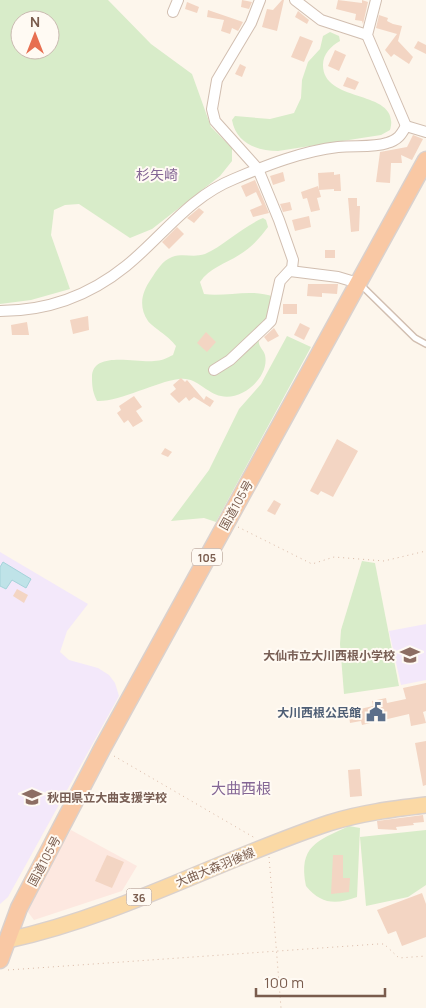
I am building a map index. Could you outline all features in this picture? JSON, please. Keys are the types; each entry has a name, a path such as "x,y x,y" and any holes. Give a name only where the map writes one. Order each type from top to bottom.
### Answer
{"highway":[{"name":"国道105号","path":"0,961 19,908 102,750 426,160"}],"main road":[{"name":"大曲大森羽後線","path":"8,940 87,918 330,823 385,810 426,805"}],"street":[{"path":"173,12 178,0"},
{"path":"214,370 230,360 271,320 280,281 290,271 293,260 258,169 215,121 212,109 217,80 251,23 260,0"},
{"path":"295,0 321,20 367,35"},
{"path":"376,0 367,35 406,126"},
{"path":"0,311 21,311 62,302 96,288 126,266 200,197 231,180 288,158 337,147 385,144 398,139 406,126"},
{"path":"406,126 426,132"},
{"path":"290,271 338,277 358,283"}],"lane":[{"path":"358,283 415,338 426,344"}],"path":[{"path":"227,521 312,564 334,557 384,561 426,551"},
{"path":"102,750 268,846 282,1008"},
{"path":"0,961 278,951 378,944 384,944 399,958 426,956"}],"shaded area":[{"name":"秋田県立大曲支援学校","path":"0,552 88,604 67,631 60,652 69,660 98,668 109,675 115,683 119,696 8,897 0,904"},
{"name":"大仙市立大川西根小学校","path":"426,624 426,680 401,685 389,631"},
{"path":"71,830 137,866 122,891 34,920 28,912 30,898"}],"green space":[{"path":"0,0 108,0 151,44 192,74 211,127 232,148 232,161 220,176 152,229 130,238 79,204 65,205 54,210 51,235 70,289 31,300 0,304"},
{"path":"330,32 339,36 340,41 324,57 323,65 326,78 335,86 385,108 391,117 390,130 381,135 278,151 255,147 243,140 234,128 232,120 235,116 270,119 294,113 301,98 302,80 308,62 320,49 323,36"},
{"path":"263,218 266,220 268,227 262,235 243,252 213,270 200,282 204,294 257,293 274,297 277,302 261,332 259,343 264,351 265,363 259,379 253,386 237,395 229,397 211,392 191,380 179,379 116,398 97,401 93,390 92,378 94,369 99,364 116,360 157,361 173,355 176,346 148,321 142,305 145,289 160,266 172,257 205,254"},
{"path":"287,336 311,347 216,522 204,518 171,521 209,470 239,409 261,384"},
{"path":"362,561 375,563 399,686 344,694 340,644 341,630"},
{"path":"349,826 360,828 357,897 335,902 323,900 306,886 304,873 308,853 319,841"},
{"path":"426,830 426,885 408,897 366,906 360,837"}],"water":[{"path":"3,562 31,579 26,588 12,580 6,589 0,586 0,567"}],"building":[{"path":"242,0 252,2 249,9 241,7"},
{"path":"284,0 277,31 262,27 267,9 273,10"},
{"path":"338,0 362,3 362,0 368,2 363,24 362,21 355,20 356,14 336,9"},
{"path":"187,2 199,7 197,13 185,9"},
{"path":"208,10 243,22 238,31 232,28 230,34 221,31 224,20 207,17"},
{"path":"298,11 309,20 307,24 295,17"},
{"path":"379,15 388,18 387,21 393,24 402,26 398,41 413,57 409,64 394,54 391,57 385,50 397,34 376,28"},
{"path":"300,36 313,41 304,62 291,57"},
{"path":"418,41 426,45 426,54 414,48"},
{"path":"335,50 346,55 339,71 328,66"},
{"path":"240,64 246,67 242,77 235,74"},
{"path":"347,77 359,82 355,90 343,86"},
{"path":"413,135 423,139 412,160 401,155 402,163 391,163 390,183 376,182 380,152 407,147"},
{"path":"283,172 285,181 273,185 270,176"},
{"path":"334,172 334,175 340,174 341,191 334,191 334,189 319,190 318,173"},
{"path":"255,180 269,213 253,217 250,210 262,205 256,192 246,197 241,186"},
{"path":"318,186 321,197 317,198 320,210 311,212 307,198 303,199 301,192"},
{"path":"348,198 357,198 357,206 360,206 359,231 351,232"},
{"path":"290,202 292,210 283,212 280,204"},
{"path":"199,208 204,212 194,223 187,218"},
{"path":"309,216 311,227 295,231 292,220"},
{"path":"177,227 184,234 169,249 162,242"},
{"path":"325,250 335,250 335,258 325,258"},
{"path":"308,284 338,284 337,294 322,293 322,297 307,296"},
{"path":"283,304 297,304 297,314 283,314"},
{"path":"88,316 89,330 73,334 70,320"},
{"path":"27,322 29,335 12,335 11,325"},
{"path":"300,323 310,328 304,340 294,335"},
{"path":"274,328 279,336 268,342 264,337"},
{"path":"206,332 216,342 207,352 197,343"},
{"path":"181,378 185,382 187,380 204,400 206,396 214,401 210,407 194,397 189,401 186,397 179,403 170,394 176,389 173,385"},
{"path":"134,396 142,407 136,411 143,421 133,427 128,420 124,423 117,413 121,410 119,406"},
{"path":"337,439 358,451 333,497 321,491 318,495 310,491"},
{"path":"165,448 172,452 168,457 161,454"},
{"path":"274,500 281,504 275,515 267,511"},
{"path":"17,589 28,595 24,603 13,596"},
{"path":"426,683 426,711 423,712 426,723 411,726 409,714 362,725 361,721 350,723 349,716 356,714 356,710 373,706 372,701 386,698 387,703 406,699 403,688"},
{"path":"426,741 426,785 423,786 415,743"},
{"path":"360,769 362,796 350,797 348,770"},
{"path":"423,815 424,822 396,827 397,830 378,829 377,821"},
{"path":"107,855 124,862 112,888 95,881"},
{"path":"333,855 343,855 343,878 350,878 349,892 331,894"},
{"path":"422,893 426,904 426,937 402,946 396,931 388,934 377,910"}],"place":[{"name":"大仙市立大川西根小学校","path":"410,655"},
{"name":"大川西根公民館","path":"376,712"},
{"name":"秋田県立大曲支援学校","path":"32,797"}],"district":[{"name":"杉矢崎","path":"157,174"},
{"name":"大曲西根","path":"241,788"}]}
